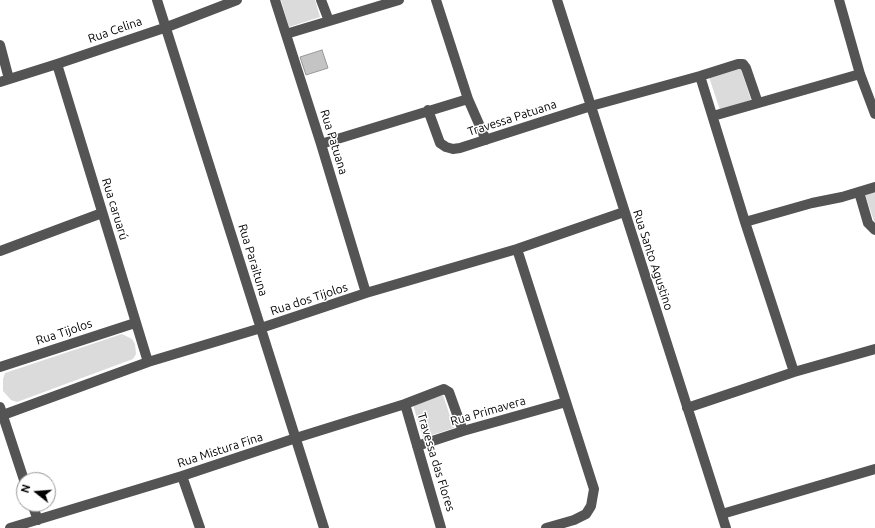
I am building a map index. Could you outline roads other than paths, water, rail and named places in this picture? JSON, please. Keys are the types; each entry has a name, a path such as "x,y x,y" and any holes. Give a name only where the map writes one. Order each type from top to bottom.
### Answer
{"street":[{"name":"Rua Paraituna","path":"157,0 324,528"},
{"name":"Rua Celina","path":"5,80 57,64 237,0"},
{"name":"Rua Patuana","path":"275,0 322,144 366,294"},
{"path":"321,0 329,21"},
{"path":"286,34 399,0"},
{"path":"436,0 468,99 486,140"},
{"path":"839,0 860,74 875,114"},
{"name":"Rua Santo Agustino","path":"560,1 624,212 726,528"},
{"path":"0,45 5,80"},
{"name":"Rua caruarú","path":"57,64 148,362"},
{"name":"Travessa Patuana","path":"428,110 440,144 453,149 486,140 591,106 700,76 734,64 743,64 746,68 758,103"},
{"path":"713,116 860,74"},
{"path":"700,76 794,372"},
{"path":"322,144 428,110 468,99"},
{"path":"746,222 875,187"},
{"path":"858,192 868,223 875,230"},
{"name":"Rua dos Tijolos","path":"1,411 148,362 517,249 624,212"},
{"path":"0,251 102,213"},
{"path":"517,249 594,489 591,506 586,514 574,520 546,528"},
{"name":"Rua Tijolos","path":"0,367 135,323"},
{"path":"687,408 794,372 875,349"},
{"name":"Rua Mistura Fina","path":"10,528 182,476 405,404 444,389 448,392 463,431"},
{"name":"Rua Primavera","path":"417,446 463,431 566,402"},
{"name":"Travessa das Flores","path":"405,404 441,528"},
{"path":"1,411 21,472"},
{"path":"722,514 875,469"},
{"path":"182,476 200,528"},
{"path":"35,512 38,520"}]}
